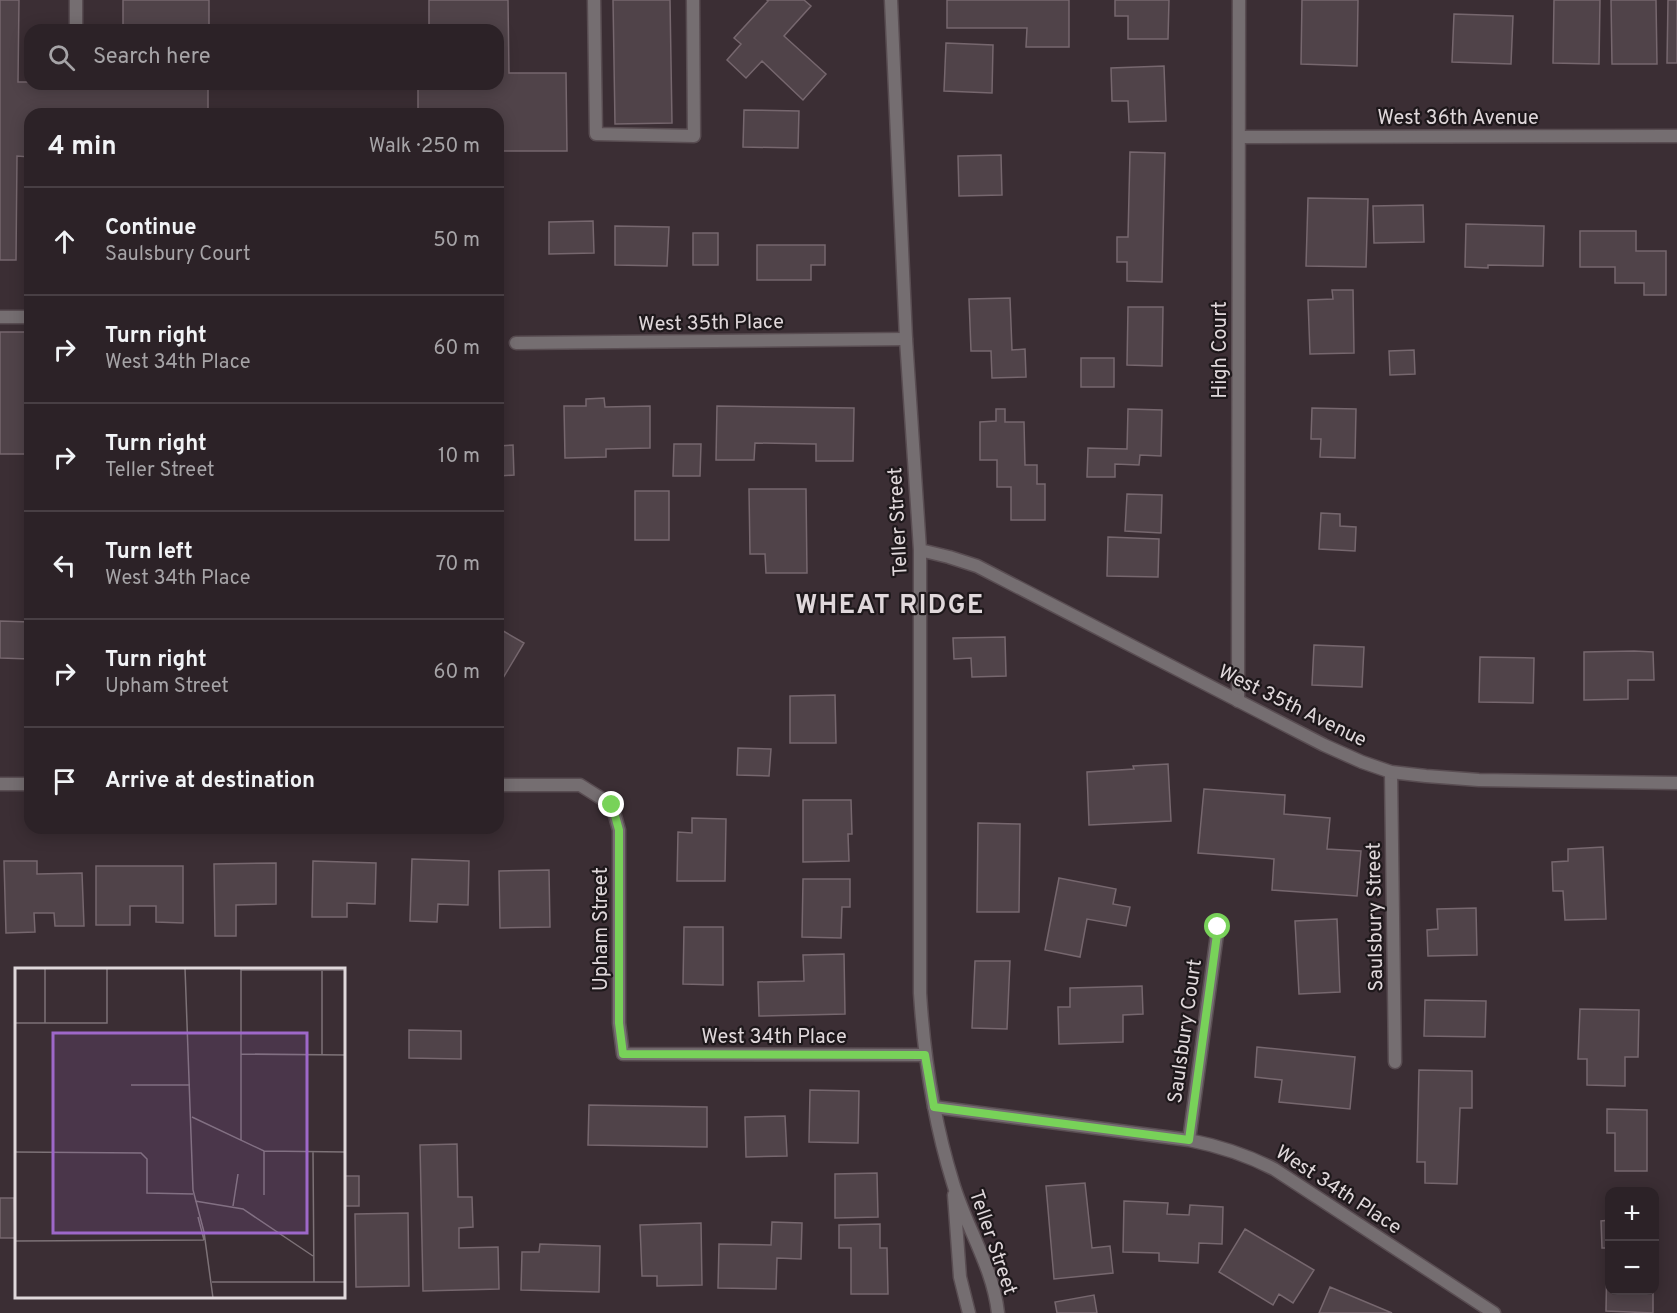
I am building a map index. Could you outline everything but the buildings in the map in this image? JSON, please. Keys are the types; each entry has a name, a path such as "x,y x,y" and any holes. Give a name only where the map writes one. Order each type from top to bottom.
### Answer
{"street":[{"path":"76,0 76,24"},
{"path":"594,0 596,134 694,136 693,0"},
{"name":"Teller Street","path":"891,0 906,339 920,550 920,993 925,1055 934,1107 953,1184 988,1272 998,1313"},
{"name":"High Court","path":"1238,701 1239,0"},
{"name":"West 36th Avenue","path":"1239,137 1677,136"},
{"path":"0,317 24,317"},
{"name":"West 35th Place","path":"516,343 906,339"},
{"name":"West 35th Avenue","path":"920,550 949,556 976,566 1324,745 1391,772 1479,780 1677,783"},
{"name":"Saulsbury Street","path":"1391,772 1395,1062"},
{"path":"0,784 24,784"},
{"name":"Upham Street","path":"504,785 580,785 612,805 619,830 619,1023 623,1054"},
{"name":"Saulsbury Court","path":"1189,1140 1218,927"},
{"name":"West 34th Place","path":"623,1054 925,1055"},
{"name":"West 34th Place","path":"934,1107 1189,1140 1213,1144 1250,1157 1275,1168 1494,1313"},
{"name":"Teller Street","path":"953,1184 960,1277 969,1313"}],"district":[{"name":"WHEAT RIDGE","path":"890,604"}],"route":[{"path":"612,805 619,830 619,1023 623,1054 925,1055 934,1107 1189,1140 1218,927"}]}
